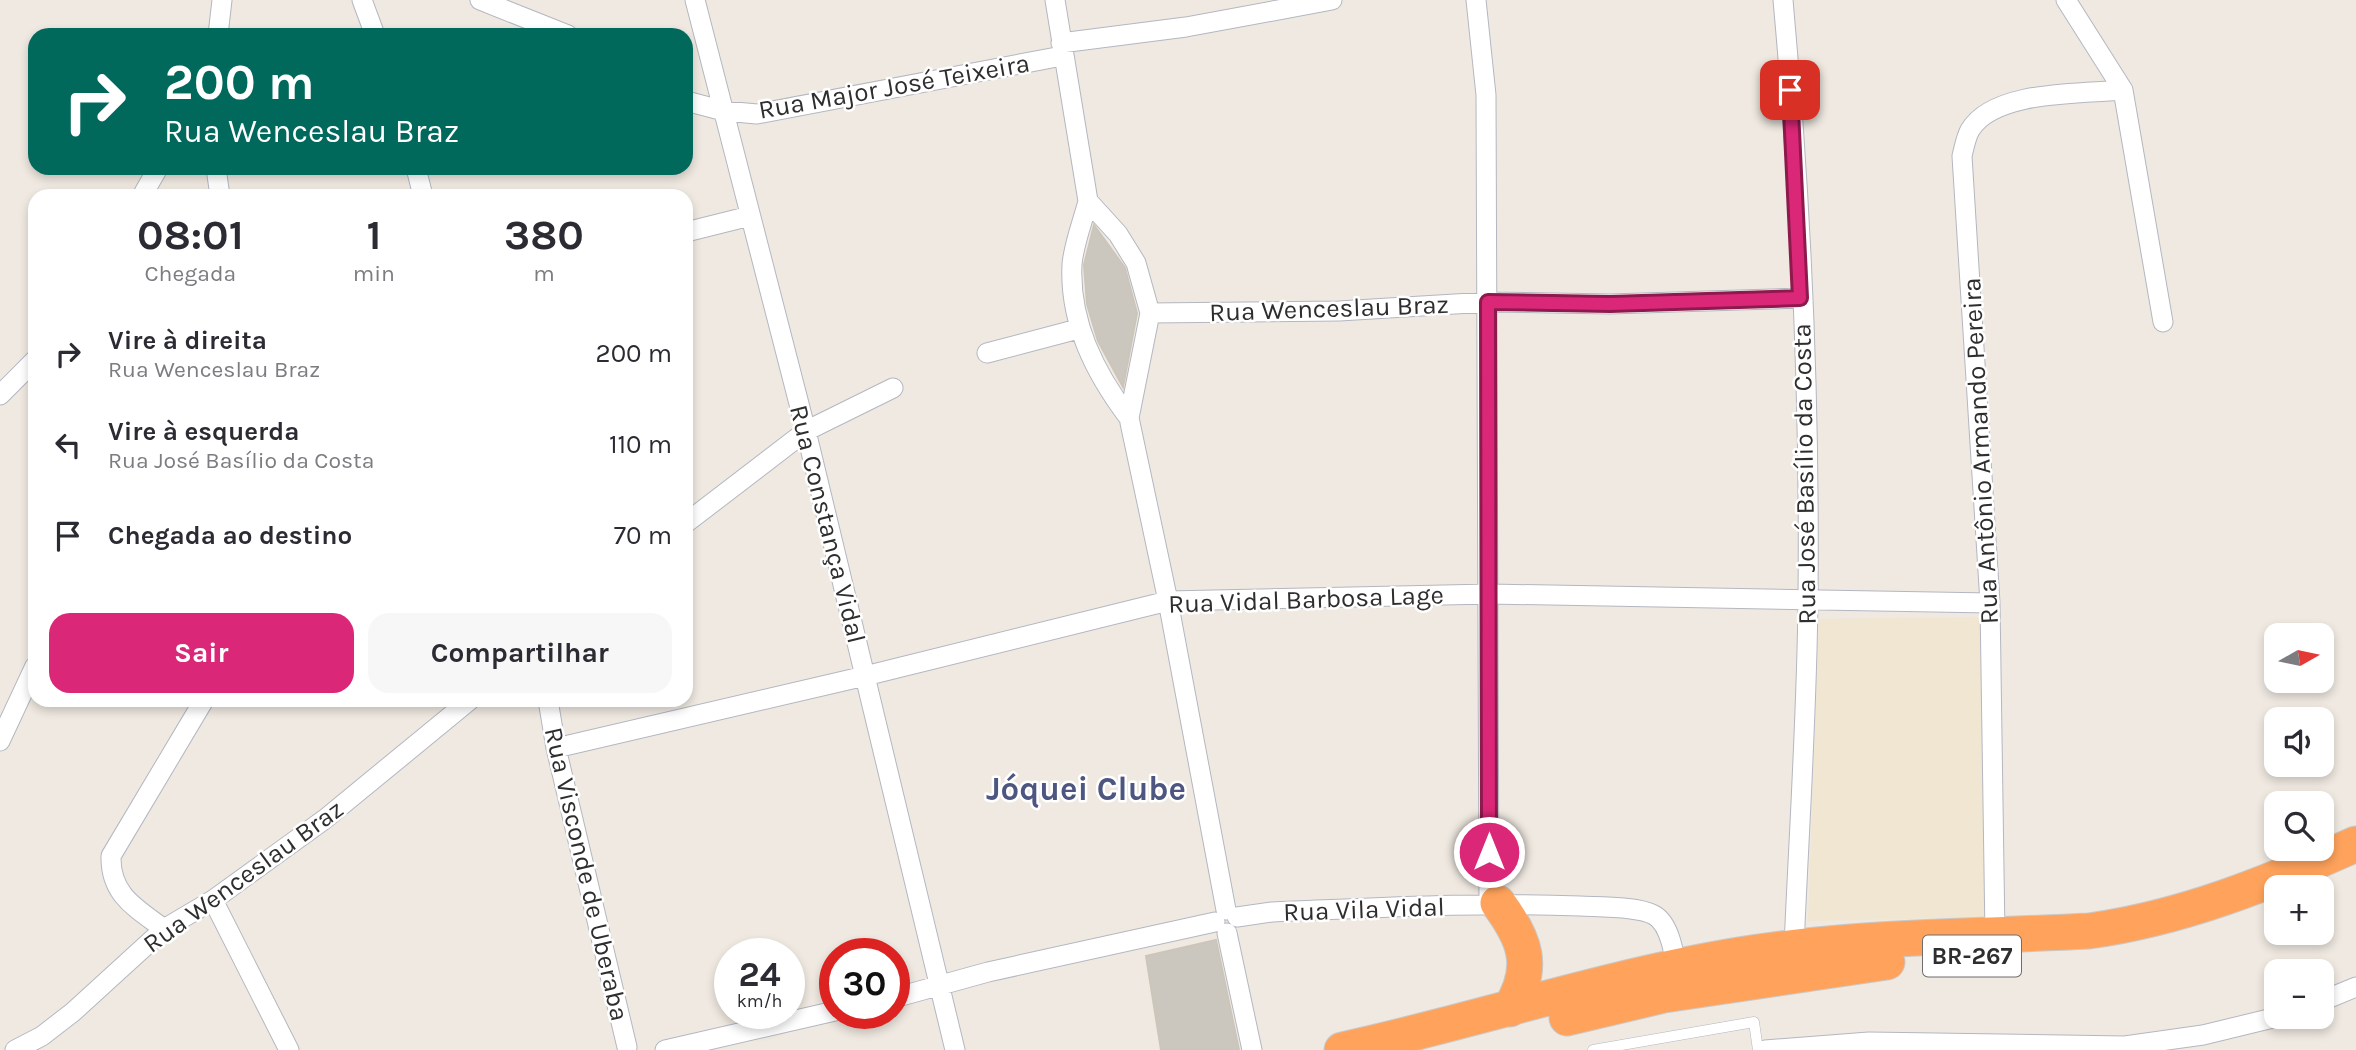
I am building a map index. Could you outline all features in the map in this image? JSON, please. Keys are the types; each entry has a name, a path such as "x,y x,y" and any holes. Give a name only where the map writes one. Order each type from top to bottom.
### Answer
{"highway":[{"name":"BR-267","path":"1427,1050 1794,947 2125,926 2263,886 2356,844"},
{"path":"2334,876 2356,866"},
{"path":"1493,903 1520,935 1525,964 1520,993 1510,1009"},
{"name":"BR-267","path":"1342,1050 1510,1009 1670,980 1702,988 1867,963 2088,947 2210,924 2264,907"}],"street":[{"path":"219,28 222,0"},
{"path":"362,0 372,28"},
{"path":"480,0 550,28"},
{"name":"Rua Constança Vidal","path":"695,0 806,431 955,1050"},
{"path":"1055,0 1061,50 1088,201 1072,262 1078,329 1092,360 1129,418 1168,601 1252,1050"},
{"name":"Rua Major José Teixeira","path":"693,103 724,111 757,114 785,110 1061,50 1332,0"},
{"path":"1476,0 1486,95 1493,903"},
{"name":"Rua José Basílio da Costa","path":"1783,0 1795,168 1808,438 1808,601 1794,947"},
{"path":"2066,0 2123,90 2163,322"},
{"name":"Rua Antônio Armando Pereira","path":"1995,936 1990,603 1962,156 1969,131 1982,116 1999,107 2031,98 2123,90"},
{"path":"1088,201 1118,234 1136,263 1150,313 1129,418"},
{"path":"693,230 750,216"},
{"name":"Rua Wenceslau Braz","path":"1150,313 1339,312 1488,302 1610,304 1800,298"},
{"path":"987,353 1078,329"},
{"path":"0,395 28,367"},
{"path":"693,518 806,431 893,388"},
{"name":"Rua Vidal Barbosa Lage","path":"556,748 865,676 1168,601 1490,594 1990,603"},
{"path":"0,741 28,681"},
{"path":"164,929 125,901 116,888 111,873 111,856 200,707"},
{"name":"Rua Wenceslau Braz","path":"15,1050 42,1036 73,1012 164,929 213,900 324,820 461,707"},
{"name":"Rua Visconde de Uberaba","path":"549,707 556,748 627,1049"},
{"path":"213,900 289,1050"},
{"name":"Rua Vila Vidal","path":"910,993 1129,939 1272,912 1493,903 1608,908 1654,915 1666,933 1670,980"},
{"path":"2334,996 2356,987"},
{"path":"664,1050 819,1016"},
{"path":"1765,1050 1869,1042 2125,1046 2203,1035 2264,1020"}],"lane":[{"path":"1593,1050 1754,1022 1758,1050"}],"shaded area":[{"path":"1984,617 1992,917 1808,921 1819,619"}],"building":[{"path":"1094,225 1125,268 1137,313 1123,387 1098,341 1087,304 1084,265"},
{"path":"1216,940 1239,1050 1161,1050 1146,956"}],"district":[{"name":"Jóquei Clube","path":"1086,788"}],"route":[{"path":"1489,852 1488,302 1610,304 1800,298 1790,90"}]}
